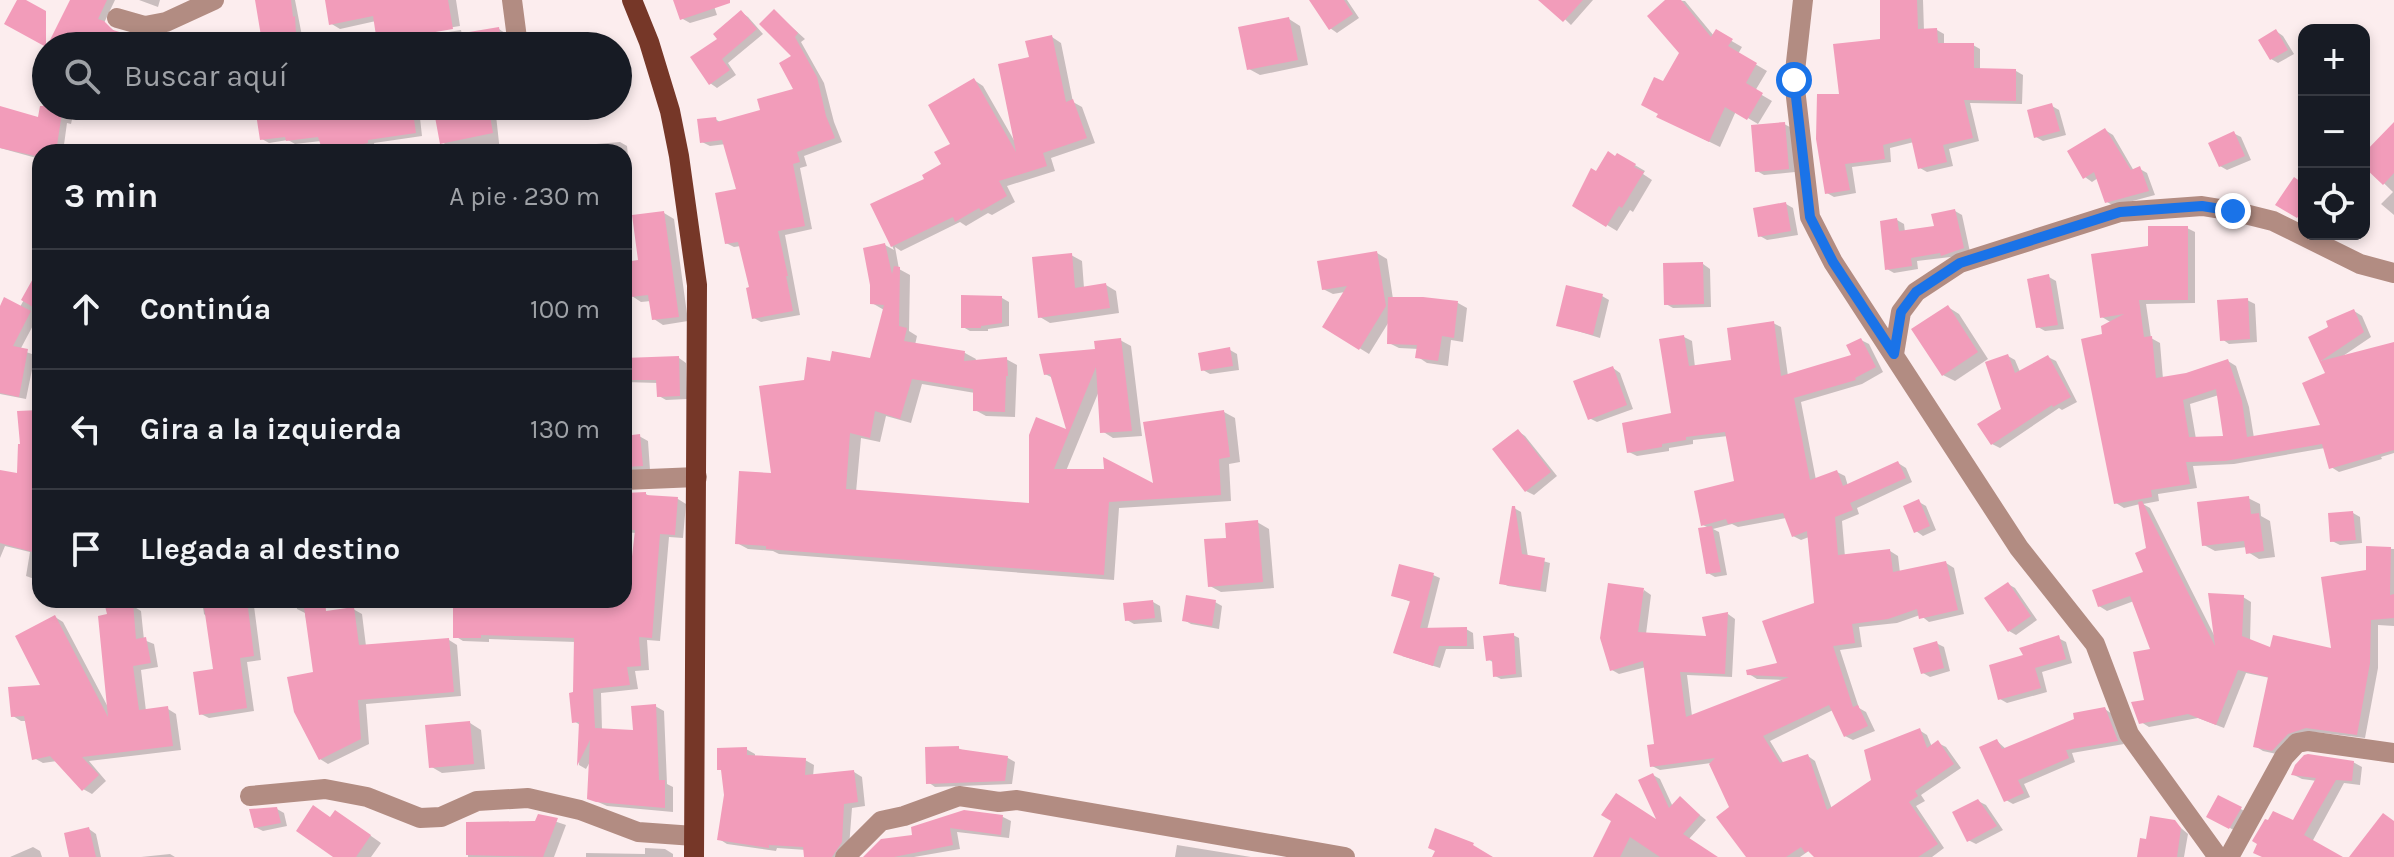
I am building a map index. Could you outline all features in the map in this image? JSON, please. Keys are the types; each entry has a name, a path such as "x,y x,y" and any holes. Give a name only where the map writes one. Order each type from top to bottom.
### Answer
{"main road":[{"path":"632,0 649,42 670,111 697,285 694,857"}],"street":[{"path":"117,18 145,26 156,24 214,0"},
{"path":"512,0 516,32"},
{"path":"1803,0 1794,80 1810,217 1833,262 2019,548 2095,644 2129,734 2218,857"},
{"path":"1894,354 1901,312 1916,292 1960,263 2120,212 2202,206 2233,211 2273,221 2360,264 2394,273"},
{"path":"632,480 697,477"},
{"path":"2229,857 2284,757 2297,743 2308,741 2394,753"},
{"path":"250,796 325,789 367,797 420,818 441,817 477,801 528,798 580,810 638,832 694,836"},
{"path":"845,857 881,821 959,796 999,802 1017,800 1345,857"}],"building":[{"path":"17,0 26,0 46,11 46,32 32,32 32,39 4,24"},
{"path":"70,0 107,0 98,19 120,32 54,32"},
{"path":"255,0 291,0 296,32 260,32"},
{"path":"325,0 448,0 453,29 375,32 373,16 329,25"},
{"path":"673,0 730,0 730,3 680,20"},
{"path":"1309,0 1344,0 1353,14 1329,30"},
{"path":"1538,0 1583,0 1563,22"},
{"path":"1665,0 1681,0 1711,37 1716,29 1733,39 1728,46 1757,63 1746,83 1763,93 1747,120 1725,107 1709,142 1656,117 1658,114 1641,105 1654,77 1663,81 1679,53 1647,16"},
{"path":"1880,0 1917,0 1918,29 1937,28 1938,43 1974,43 1974,68 2016,69 2016,101 1964,100 1973,138 1943,145 1947,162 1918,169 1911,138 1883,145 1885,159 1845,164 1850,190 1825,194 1816,139 1817,94 1839,94 1833,44 1880,39"},
{"path":"774,9 798,33 795,37 817,77 826,116 835,138 797,152 800,162 793,164 805,226 778,231 793,311 752,319 746,288 749,287 738,242 725,244 715,193 736,189 722,140 700,143 697,119 716,117 717,122 760,110 757,99 793,89 779,63 791,56 759,24"},
{"path":"741,10 757,29 722,59 730,70 709,85 690,57 717,39 713,34"},
{"path":"1289,17 1298,60 1247,70 1238,27"},
{"path":"499,27 500,32 469,32"},
{"path":"2276,29 2288,50 2270,60 2258,40"},
{"path":"1052,35 1066,102 1073,99 1087,138 1043,153 1047,166 999,181 1007,196 981,211 979,208 955,222 953,217 891,247 870,204 924,179 922,175 941,164 934,152 950,144 928,105 974,78 1016,152 998,64 1029,57 1025,41"},
{"path":"2052,103 2060,131 2034,138 2027,110"},
{"path":"0,106 32,115 32,120 61,120 57,144 32,144 32,155 0,148"},
{"path":"257,120 414,120 416,133 368,140 363,144 320,144 318,137 260,140"},
{"path":"436,120 491,120 493,133 440,144"},
{"path":"1785,122 1789,169 1755,172 1751,125"},
{"path":"2394,122 2394,173 2383,185 2370,173 2370,147"},
{"path":"2105,128 2131,170 2140,166 2149,191 2105,203 2094,172 2083,179 2067,151"},
{"path":"2234,131 2245,156 2219,167 2208,143"},
{"path":"1608,151 1636,164 1634,167 1644,172 1606,227 1572,206 1591,168 1596,171"},
{"path":"2294,177 2298,180 2297,218 2275,205"},
{"path":"1786,202 1791,231 1758,237 1753,208"},
{"path":"1955,209 1964,248 1941,256 1940,253 1911,258 1912,266 1885,270 1880,221 1897,218 1899,231 1934,226 1931,214"},
{"path":"664,211 679,317 652,320 648,295 632,297 632,261 638,260 632,215"},
{"path":"2148,226 2188,226 2188,300 2139,300 2144,337 2152,336 2156,378 2186,373 2228,359 2242,401 2247,437 2320,425 2302,383 2325,373 2308,337 2328,327 2326,321 2354,309 2364,332 2321,361 2394,342 2394,450 2329,469 2322,444 2225,461 2186,462 2190,484 2151,490 2152,497 2114,504 2081,339 2102,334 2101,326 2124,314 2100,318 2091,254 2148,246","holes":["2216,389 2223,436 2189,437 2183,400"]},
{"path":"885,243 892,274 894,266 900,267 899,326 907,328 904,341 965,351 964,361 1007,357 1005,412 973,411 973,389 912,379 900,419 875,411 870,438 850,433 846,489 1029,503 1029,435 1036,417 1066,429 1050,374 1044,375 1039,354 1095,349 1094,341 1121,338 1132,431 1100,433 1096,367 1054,469 1104,469 1103,457 1153,483 1143,422 1224,410 1230,457 1219,459 1221,495 1109,502 1104,575 735,544 739,471 771,473 759,386 804,380 807,357 830,361 832,351 870,358 884,305 870,304 863,248"},
{"path":"1377,251 1386,306 1359,350 1322,327 1347,286 1322,290 1317,261"},
{"path":"1072,253 1075,288 1106,283 1110,308 1038,318 1032,257"},
{"path":"1703,262 1704,304 1664,305 1663,263"},
{"path":"2049,274 2058,325 2036,328 2027,279"},
{"path":"32,280 32,306 21,300"},
{"path":"1566,285 1603,294 1593,335 1556,326"},
{"path":"961,295 1002,296 1002,323 981,328 961,328"},
{"path":"4,297 31,311 13,346 28,349 19,397 0,393 0,306"},
{"path":"1388,297 1458,301 1454,338 1442,336 1438,361 1415,358 1417,345 1387,344"},
{"path":"2248,298 2250,339 2220,341 2217,300"},
{"path":"1948,305 1978,352 1942,376 1911,329"},
{"path":"1774,321 1781,376 1851,355 1846,345 1861,338 1876,367 1856,380 1794,398 1810,480 1837,470 1843,486 1898,461 1906,478 1850,503 1853,510 1835,517 1838,555 1890,549 1893,572 1946,561 1958,610 1919,619 1917,609 1888,619 1852,624 1855,643 1833,646 1853,707 1858,705 1868,726 1844,737 1829,705 1763,736 1780,763 1808,754 1827,810 1871,780 1864,750 1920,728 1927,748 1938,740 1954,764 1915,791 1918,796 1909,802 1938,844 1918,857 1814,857 1801,847 1786,857 1746,857 1716,817 1729,807 1709,764 1715,758 1650,767 1647,745 1654,744 1643,661 1610,671 1600,638 1608,583 1644,588 1638,632 1706,636 1702,617 1728,612 1725,674 1680,672 1686,717 1789,677 1747,675 1746,670 1777,663 1762,621 1814,603 1807,531 1792,537 1783,513 1728,524 1726,519 1701,526 1694,491 1734,481 1725,432 1686,437 1686,440 1662,444 1662,447 1627,453 1622,423 1671,413 1659,339 1684,335 1689,366 1731,360 1727,328"},
{"path":"1230,347 1233,366 1201,371 1198,353"},
{"path":"2008,354 2015,373 2048,355 2071,397 2052,405 1991,445 1977,424 2001,409 1985,362"},
{"path":"679,356 680,396 657,397 656,380 632,380 632,358"},
{"path":"1613,366 1627,405 1588,420 1573,381"},
{"path":"32,410 32,552 0,543 0,470 17,473 20,444 17,411"},
{"path":"1518,429 1551,472 1525,492 1492,449"},
{"path":"640,434 643,466 632,467 632,435"},
{"path":"632,493 678,497 675,535 660,534 652,638 639,637 641,666 627,667 630,685 593,689 595,728 633,730 631,706 656,704 659,780 665,780 665,808 587,799 590,740 577,766 579,722 572,723 569,693 573,692 574,638 481,635 481,638 453,638 453,608 632,608 635,530 632,530"},
{"path":"2249,496 2251,514 2259,513 2264,551 2246,554 2244,541 2202,546 2197,502"},
{"path":"1919,499 1930,526 1914,533 1903,506"},
{"path":"2142,501 2215,646 2208,593 2244,595 2242,636 2270,647 2273,635 2331,648 2321,577 2366,570 2366,546 2391,547 2390,595 2394,594 2394,618 2371,620 2370,663 2357,735 2306,728 2288,734 2272,751 2253,747 2268,677 2238,670 2216,725 2188,714 2139,724 2131,702 2144,700 2133,652 2150,649 2130,596 2098,607 2092,590 2143,572 2135,553 2146,548 2138,502"},
{"path":"1512,506 1515,506 1522,554 1545,558 1540,590 1499,584"},
{"path":"2353,511 2356,540 2330,542 2328,513"},
{"path":"1258,520 1263,582 1208,587 1204,539 1226,538 1225,523"},
{"path":"1712,526 1721,572 1706,574 1698,528"},
{"path":"1399,564 1434,573 1420,628 1467,627 1467,646 1439,646 1433,666 1393,653 1410,601 1391,596"},
{"path":"2008,582 2031,616 2008,632 1984,598"},
{"path":"1186,595 1216,600 1212,626 1182,621"},
{"path":"1153,600 1155,618 1125,621 1123,603"},
{"path":"106,608 133,608 136,639 146,637 151,663 133,666 139,710 168,706 173,746 82,757 99,775 82,791 50,756 32,760 24,716 11,717 8,687 40,685 15,636 55,615 108,717 98,616 107,614"},
{"path":"204,608 248,608 254,656 240,658 247,708 199,715 193,672 213,669"},
{"path":"304,608 326,608 326,611 354,608 359,645 449,638 454,692 358,700 361,739 319,760 294,712 287,677 313,672"},
{"path":"1514,633 1516,674 1493,677 1492,660 1486,661 1483,636"},
{"path":"2059,635 2066,659 2035,668 2041,688 1998,700 1989,665 2023,655 2019,648"},
{"path":"1937,641 1944,668 1921,674 1913,648"},
{"path":"2105,707 2118,741 2066,750 2069,758 2018,780 2024,793 2004,802 1979,747 1997,739 2002,749 2074,719 2073,713"},
{"path":"470,721 474,764 429,768 425,725"},
{"path":"959,746 959,749 1008,756 1005,781 926,784 925,747"},
{"path":"747,747 747,755 806,758 805,775 854,770 858,802 844,804 842,842 832,857 804,857 803,847 769,845 769,848 717,840 724,795 721,770 717,770 717,748"},
{"path":"2308,754 2354,761 2352,781 2336,780 2304,835 2343,857 2262,857 2253,853 2257,844 2252,841 2273,811 2293,820 2316,778 2291,775 2295,765"},
{"path":"1653,773 1669,808 1680,796 1700,815 1683,834 1718,857 1660,857 1630,837 1620,857 1593,857 1611,821 1601,815 1616,793 1656,819 1638,780"},
{"path":"2218,795 2242,807 2229,829 2206,817"},
{"path":"1978,799 1997,826 1967,842 1952,812"},
{"path":"313,805 330,817 335,810 371,835 356,857 333,857 296,831"},
{"path":"277,807 281,823 254,828 249,809"},
{"path":"964,810 1003,815 1001,835 950,828 953,845 894,857 863,857 881,839 912,835 911,827"},
{"path":"2383,813 2394,821 2394,857 2349,857"},
{"path":"538,814 558,818 543,857 466,855 466,822 535,821"},
{"path":"2150,816 2175,820 2181,828 2177,857 2137,857 2140,838 2146,839"},
{"path":"89,827 96,857 69,857 64,833"},
{"path":"1435,828 1474,843 1493,857 1432,857 1435,851 1428,848"}],"route":[{"path":"1794,80 1810,217 1833,262 1894,354 1901,312 1916,292 1960,263 2120,212 2202,206 2233,211"}]}
